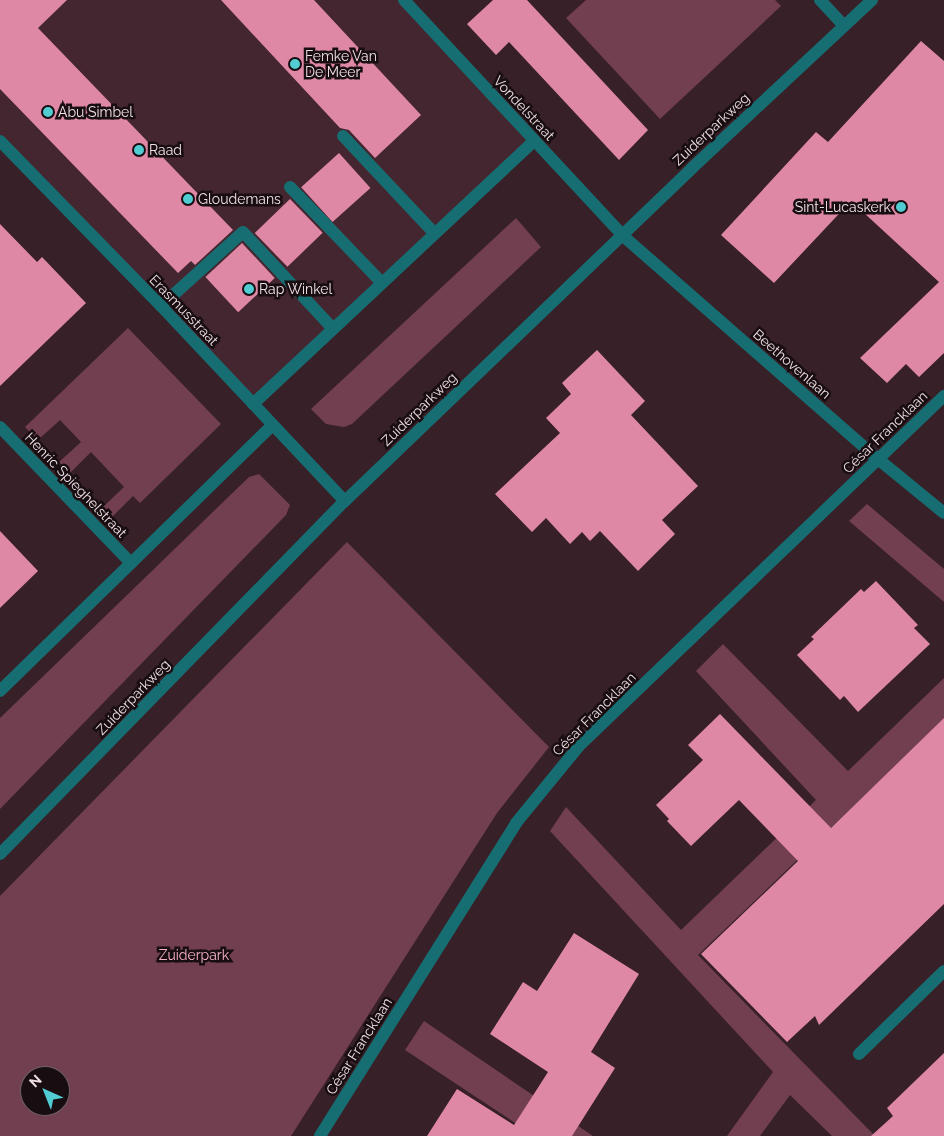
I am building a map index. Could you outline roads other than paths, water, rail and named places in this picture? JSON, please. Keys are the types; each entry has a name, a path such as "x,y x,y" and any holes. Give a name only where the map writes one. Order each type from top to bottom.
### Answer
{"street":[{"name":"Vondelstraat","path":"404,0 622,235"},
{"path":"820,0 844,26"},
{"name":"Zuiderparkweg","path":"0,854 345,501 622,235 872,0"},
{"path":"343,136 434,234"},
{"name":"Erasmusstraat","path":"0,141 161,306 345,501"},
{"path":"253,404 534,141"},
{"path":"290,187 382,283"},
{"path":"161,306 243,232 333,329"},
{"name":"Beethovenlaan","path":"622,235 878,459 944,513"},
{"name":"César Francklaan","path":"320,1136 516,823 579,746 944,396"},
{"path":"0,691 273,425"},
{"name":"Henric Spieghelstraat","path":"0,427 131,564"},
{"path":"859,1054 944,971"}],"place":[{"name":"Femke Van De Meer","path":"295,64"},
{"name":"Abu Simbel","path":"48,112"},
{"name":"Raad","path":"139,150"},
{"name":"Gloudemans","path":"188,199"},
{"name":"Sint-Lucaskerk","path":"901,207"},
{"name":"Rap Winkel","path":"249,289"}],"park label":[{"name":"Zuiderpark","path":"194,955"}]}
